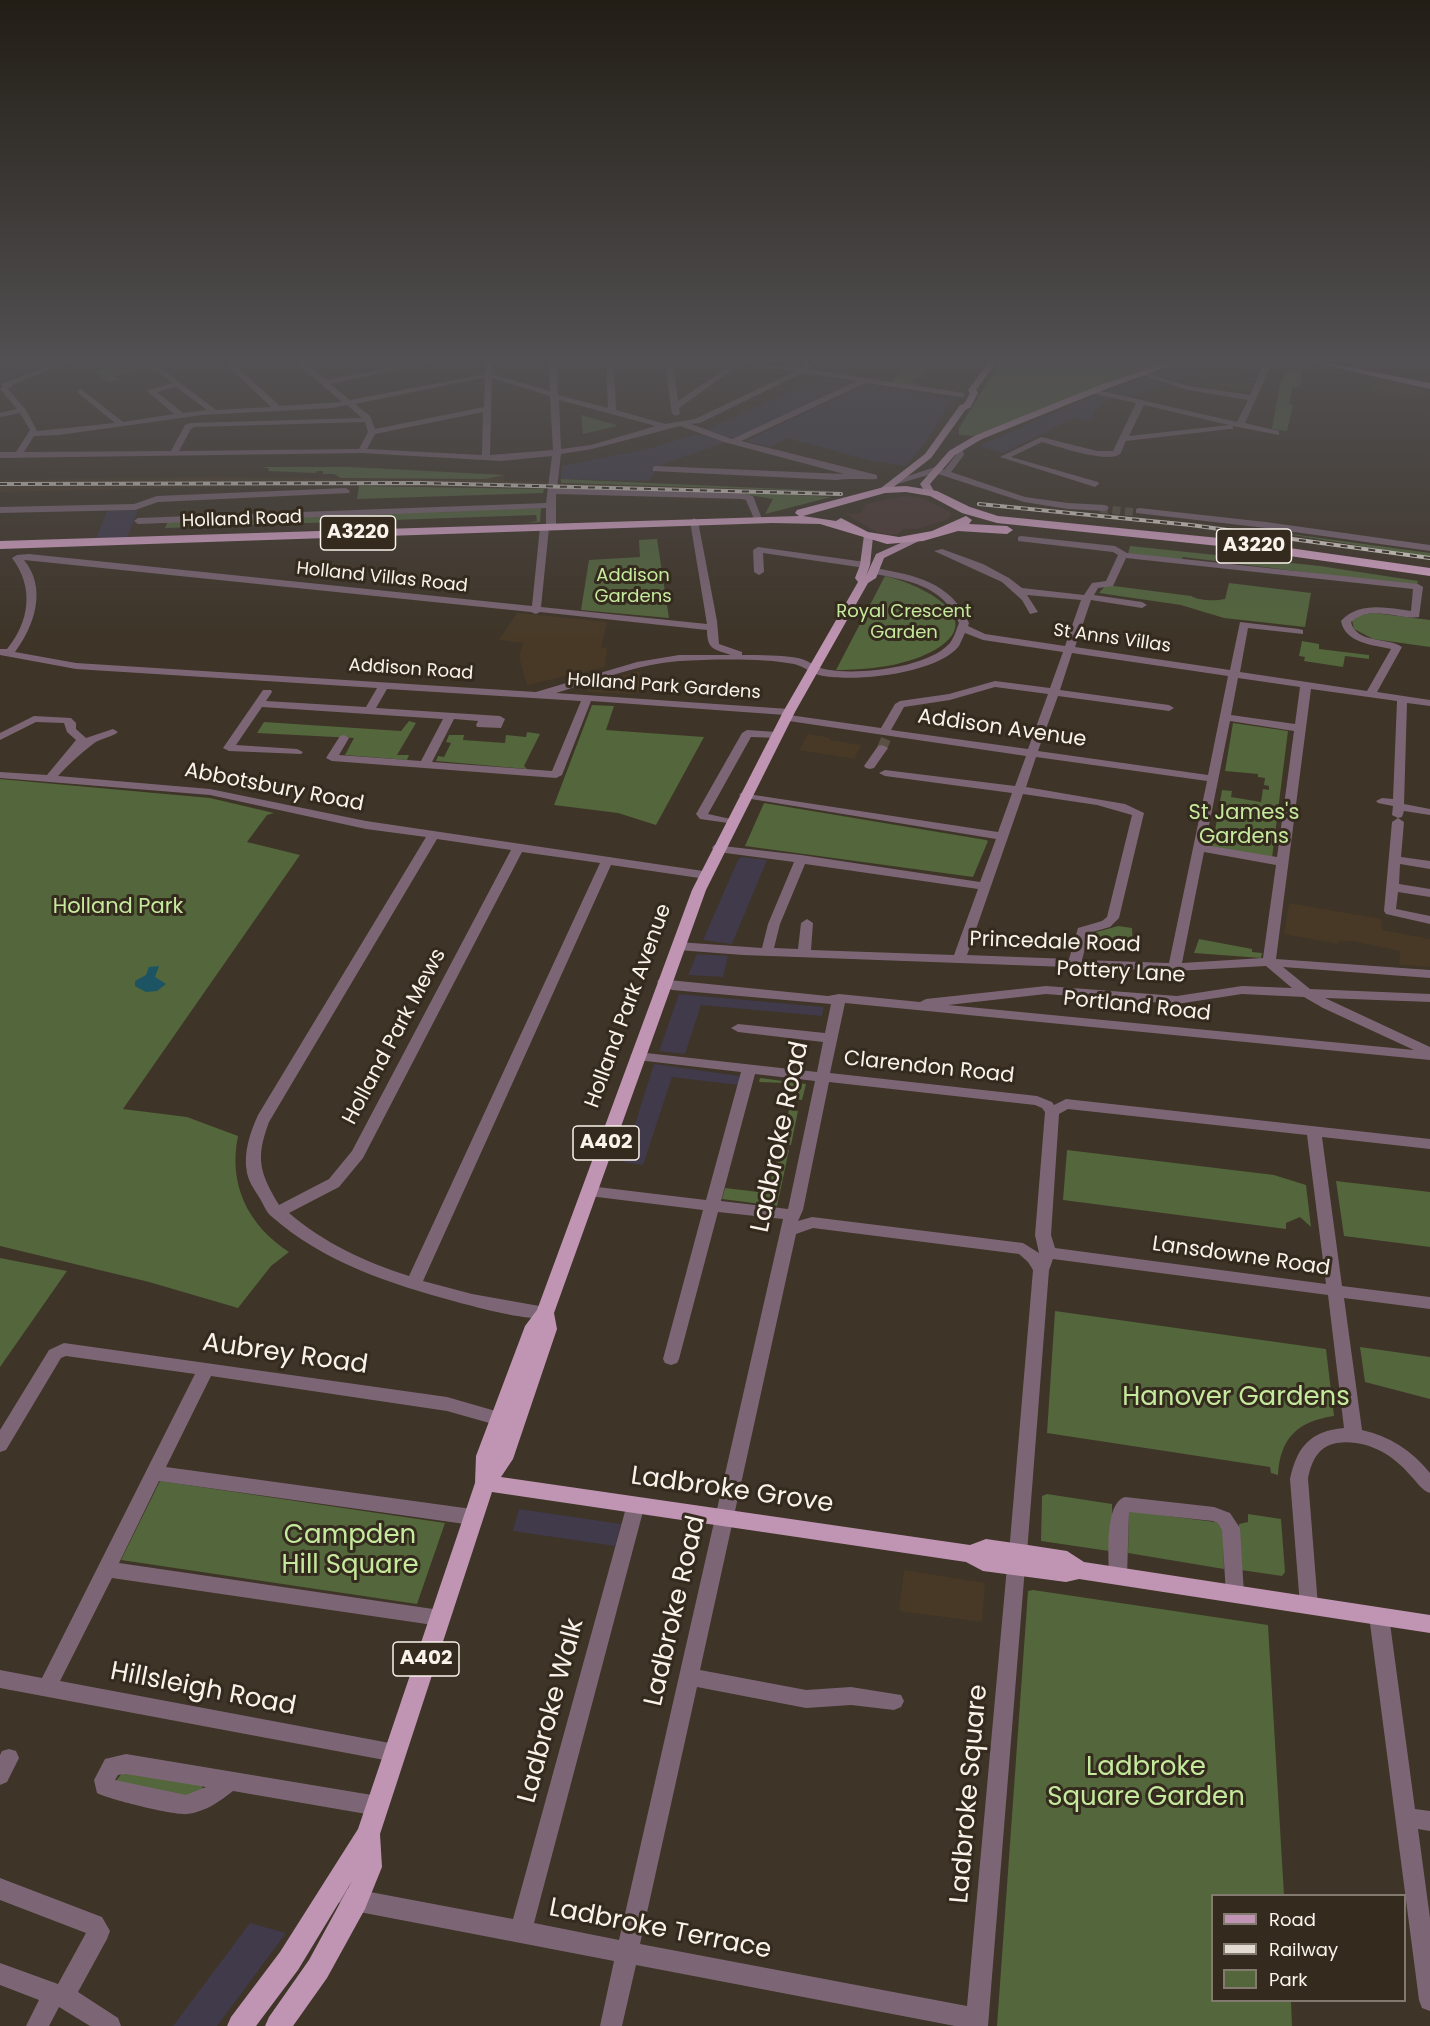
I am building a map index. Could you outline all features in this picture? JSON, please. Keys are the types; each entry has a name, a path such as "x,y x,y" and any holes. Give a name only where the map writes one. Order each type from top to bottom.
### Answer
{"highway":[{"name":"A3220","path":"1430,567 1272,544 1013,521 966,510 929,491 884,490 836,505 831,514 849,528 868,537 894,542 918,539 958,527 1197,545 1430,579"},
{"name":"Holland Road","path":"782,519 836,505"},
{"path":"958,527 967,519 966,510"},
{"name":"Holland Road","path":"0,545 547,531 758,519 821,520 849,528"},
{"name":"A3220","path":"1105,529 1250,546 1430,572"},
{"name":"Holland Road","path":"101,542 171,540"},
{"name":"A3220","path":"0,553 35,545"}],"main road":[{"path":"884,490 926,458"},
{"path":"929,491 925,484 941,471 952,458"},
{"name":"Holland Park Avenue","path":"867,573 868,537"},
{"name":"Holland Park Avenue","path":"331,1894 368,1834 484,1483 486,1456 534,1326 545,1313 664,982 706,875 745,795 867,573 884,553 918,539"},
{"name":"Holland Park Avenue","path":"484,1483 503,1459 548,1329 545,1313"},
{"name":"Ladbroke Grove","path":"484,1483 725,1516 971,1554 983,1562 1017,1560 1066,1573 1079,1570 1430,1624"},
{"name":"Holland Park Avenue","path":"356,1901 370,1867 368,1834"},
{"name":"A402","path":"240,2026 289,1960 331,1894"},
{"name":"A402","path":"278,2026 318,1970 356,1901"}],"street":[{"path":"536,611 556,458"},
{"path":"787,458 839,474"},
{"path":"929,458 941,471"},
{"path":"1006,458 1095,484"},
{"path":"656,469 874,477"},
{"path":"894,482 941,471 1031,500 1100,508"},
{"path":"553,488 597,493 746,496 750,498 758,519"},
{"path":"0,510 135,507 157,499 346,491"},
{"path":"138,521 550,505"},
{"path":"132,540 141,509 135,507"},
{"path":"1138,512 1266,525 1430,548"},
{"path":"694,521 711,627 711,641 715,646 758,658"},
{"path":"1021,539 1115,549 1123,555 1418,587 1416,615 1370,611 1354,614 1346,621 1347,628 1353,634 1397,647 1371,693"},
{"path":"939,551 984,569 1019,591 1033,612"},
{"path":"759,572 758,554 914,580 943,594 959,610 963,627 957,640"},
{"path":"959,959 1067,649 1088,597 1095,585 1110,584 1123,555"},
{"name":"Holland Villas Road","path":"4,652 12,650 33,607 31,580 21,562 49,560 711,627"},
{"path":"1019,591 1142,604"},
{"path":"1175,967 1244,624 1299,632"},
{"name":"St Anns Villas","path":"963,627 983,637 1236,672 1430,703"},
{"name":"St Anns Villas","path":"957,640 983,637"},
{"name":"Addison Road","path":"4,652 76,666 537,694 637,665 679,658 758,658 798,661 814,669 846,674 890,671 933,659 950,649 957,640"},
{"path":"702,658 715,646"},
{"path":"1306,683 1269,962 1304,992 1342,1013 1430,1054"},
{"path":"870,766 886,738 898,705 950,697 995,684 1169,708"},
{"path":"370,710 384,685"},
{"path":"267,692 229,748 297,752"},
{"name":"Holland Park Gardens","path":"537,694 788,715"},
{"path":"1402,698 1398,812 1390,911 1430,920"},
{"path":"344,738 332,758 556,775 587,699"},
{"path":"259,704 484,718"},
{"name":"Addison Avenue","path":"788,715 886,738 1031,753 1213,779"},
{"path":"425,765 450,716"},
{"path":"1224,717 1299,728"},
{"path":"1,734 39,718 70,722 71,730 86,739"},
{"path":"50,779 86,739 113,732"},
{"path":"731,822 704,817 702,814 747,733 777,735"},
{"path":"885,773 1134,809 1138,813 1137,820 1113,918 1106,924 1083,931 1075,963"},
{"name":"Abbotsbury Road","path":"0,775 210,792 358,824 433,836"},
{"path":"745,795 1001,836"},
{"path":"1382,801 1398,812 1430,812"},
{"path":"545,1313 474,1299 414,1283 344,1258 311,1240 277,1213 256,1181 254,1157 259,1128 433,836 706,875"},
{"name":"Holland Park Mews","path":"277,1213 334,1183 358,1154 518,848"},
{"path":"718,848 984,886"},
{"path":"1199,848 1282,862"},
{"path":"767,952 774,924 801,859"},
{"path":"1395,860 1430,865"},
{"path":"414,1283 607,861"},
{"path":"1392,887 1430,893"},
{"path":"804,953 807,923"},
{"name":"Princedale Road","path":"678,946 767,952 1175,967 1269,962 1430,974"},
{"name":"Portland Road","path":"664,982 679,987 828,1000 839,998 1430,1054"},
{"name":"Pottery Lane","path":"919,1007 949,999 1046,990 1177,1000 1226,991 1430,998"},
{"name":"Ladbroke Road","path":"611,2026 820,1094 821,1077 839,998"},
{"path":"738,1028 830,1038"},
{"name":"Clarendon Road","path":"637,1056 1037,1101 1047,1105 1052,1112"},
{"path":"671,1359 749,1069"},
{"path":"1052,1112 1066,1104 1430,1144"},
{"name":"Ladbroke Square","path":"977,2023 1017,1560 1037,1252 1052,1112"},
{"path":"1314,1131 1354,1436"},
{"name":"Lansdowne Road","path":"590,1191 1430,1304"},
{"name":"Aubrey Road","path":"0,1445 55,1354 61,1350 447,1404 500,1419"},
{"path":"47,1688 206,1370"},
{"path":"1309,1606 1299,1491 1300,1465 1311,1448 1328,1437 1354,1436 1394,1449 1430,1486"},
{"path":"154,1473 472,1517"},
{"name":"Ladbroke Walk","path":"520,1933 636,1504"},
{"path":"1118,1576 1120,1511 1125,1504 1214,1514 1224,1518 1231,1527 1235,1594"},
{"path":"107,1569 440,1618"},
{"path":"1379,1616 1430,2000"},
{"path":"690,1677 806,1699 851,1696 894,1701"},
{"name":"Hillsleigh Road","path":"0,1679 395,1753"},
{"path":"230,1782 206,1799 186,1805 104,1786 104,1780 112,1766 126,1764 378,1806"},
{"path":"1405,1817 1430,1821"},
{"path":"0,1889 94,1925 99,1931 59,1996 37,2026"},
{"name":"Ladbroke Terrace","path":"331,1894 356,1901 520,1933 628,1951 977,2023"},
{"path":"0,1974 59,1996 110,2026"}],"shaded area":[{"path":"605,458 681,458 657,466 649,481 561,479 562,466"},
{"path":"859,458 913,458 906,466"},
{"path":"505,475 504,481 545,482 544,489 324,484 0,492 0,484 6,480 212,477 434,480 485,479"},
{"path":"561,483 845,493 819,497 720,491 560,488"},
{"path":"906,496 924,499 950,512 951,516 946,520 917,529 903,529 898,534 892,535 877,532 846,514 860,514 866,504"},
{"path":"138,510 127,537 96,539 107,511"},
{"path":"517,613 607,622 601,647 607,648 605,667 527,685 519,657 523,643 499,640"},
{"path":"638,671 651,687 633,694 587,692 590,685"},
{"path":"808,734 861,745 854,759 799,750"},
{"path":"742,857 767,860 732,944 703,940 738,860"},
{"path":"1289,903 1381,919 1382,930 1430,939 1430,967 1399,965 1400,951 1352,941 1339,941 1338,944 1284,934"},
{"path":"697,954 728,956 723,977 688,975"},
{"path":"679,994 824,1007 822,1016 701,1005 685,1054 659,1051"},
{"path":"654,1064 740,1076 738,1085 672,1077 643,1165 623,1162"},
{"path":"519,1509 621,1524 615,1546 513,1531"},
{"path":"904,1570 985,1583 982,1622 899,1611"},
{"path":"250,1923 286,1933 217,2026 173,2026"}],"green space":[{"path":"350,467 505,475 485,479 341,478 334,474 323,474 323,471 316,473 268,471 269,468 264,468"},
{"path":"561,479 851,492 561,483"},
{"path":"359,486 544,489 543,493 357,499"},
{"path":"560,488 741,492 831,497 765,514 773,499 743,494"},
{"path":"541,508 540,522 527,523 537,521 536,515 165,528 168,521"},
{"path":"1261,530 1430,553 1430,557"},
{"name":"Addison Gardens","path":"657,539 669,618 581,610 589,560 640,557 639,540"},
{"path":"1130,546 1320,566 1418,581 1417,586 1183,557 1181,561 1128,554"},
{"name":"Royal Crescent Garden","path":"885,576 912,585 942,602 951,612 956,624 952,636 927,654 902,663 875,668 836,670"},
{"path":"1229,583 1311,593 1305,627 1224,618 1181,605 1099,593 1106,585 1191,596 1203,600 1217,600 1225,599"},
{"path":"1374,613 1430,620 1430,647 1373,639 1354,629 1352,620 1360,615"},
{"path":"1302,641 1319,644 1319,649 1369,655 1369,659 1345,656 1343,667 1304,661 1305,657 1299,656"},
{"path":"592,705 614,706 606,730 704,737 656,825 618,813 554,805"},
{"path":"409,721 416,723 397,755 409,755 407,760 345,755 354,738 257,733 264,722 401,731"},
{"name":"St James's Gardens","path":"1233,723 1288,731 1272,858 1212,848 1222,790 1232,791 1231,797 1261,802 1263,789 1269,790 1269,786 1264,785 1265,778 1258,777 1258,774 1225,771"},
{"path":"527,732 540,734 524,766 527,769 436,761 438,756 444,757 451,743 446,742 449,735 464,735 463,740 505,743 506,735 526,737"},
{"name":"Holland Park","path":"0,779 210,798 274,813 267,815 247,842 300,855 123,1109 187,1117 238,1136 236,1171 244,1202 262,1229 289,1252 271,1266 238,1308 149,1282 0,1246"},
{"path":"764,803 988,841 973,877 745,846"},
{"path":"1118,926 1132,928 1133,946 1087,944 1093,933"},
{"path":"1199,939 1252,949 1252,952 1262,953 1261,958 1194,953"},
{"path":"760,1078 806,1084 802,1100 786,1098 791,1086 786,1083 759,1082"},
{"path":"789,1110 798,1111 791,1145 781,1144"},
{"path":"780,1149 789,1150 777,1206 722,1199 725,1188 767,1193"},
{"path":"1067,1150 1274,1175 1306,1185 1311,1227 1300,1217 1286,1223 1286,1229 1063,1200"},
{"path":"1336,1181 1430,1192 1430,1247 1344,1236"},
{"path":"0,1258 67,1271 0,1367"},
{"name":"Hanover Gardens","path":"1055,1311 1326,1349 1334,1416 1311,1422 1294,1433 1283,1450 1278,1475 1271,1473 1270,1467 1047,1433"},
{"path":"1360,1347 1430,1357 1430,1399 1365,1382"},
{"name":"Campden Hill Square","path":"160,1481 445,1523 417,1604 121,1560"},
{"path":"1047,1494 1112,1504 1112,1549 1109,1551 1041,1541 1042,1496"},
{"path":"1129,1511 1223,1523 1224,1569 1128,1553"},
{"path":"1248,1514 1281,1519 1285,1572 1282,1576 1241,1570 1239,1524 1248,1522"},
{"name":"Ladbroke Square Garden","path":"1028,1591 1268,1625 1284,1894 1211,1894 1211,2002 1291,2002 1292,2026 997,2026"},
{"path":"123,1772 202,1784 203,1792 196,1799 115,1782"}],"water":[{"path":"159,966 155,977 166,984 157,991 146,992 135,986 135,981 146,975 149,967"}],"tunnel":[{"path":"1100,509 1134,512"},
{"path":"882,748 886,739"}],"railway":[{"path":"0,484 420,483 841,494"},
{"path":"979,504 1191,525 1430,558"}]}
